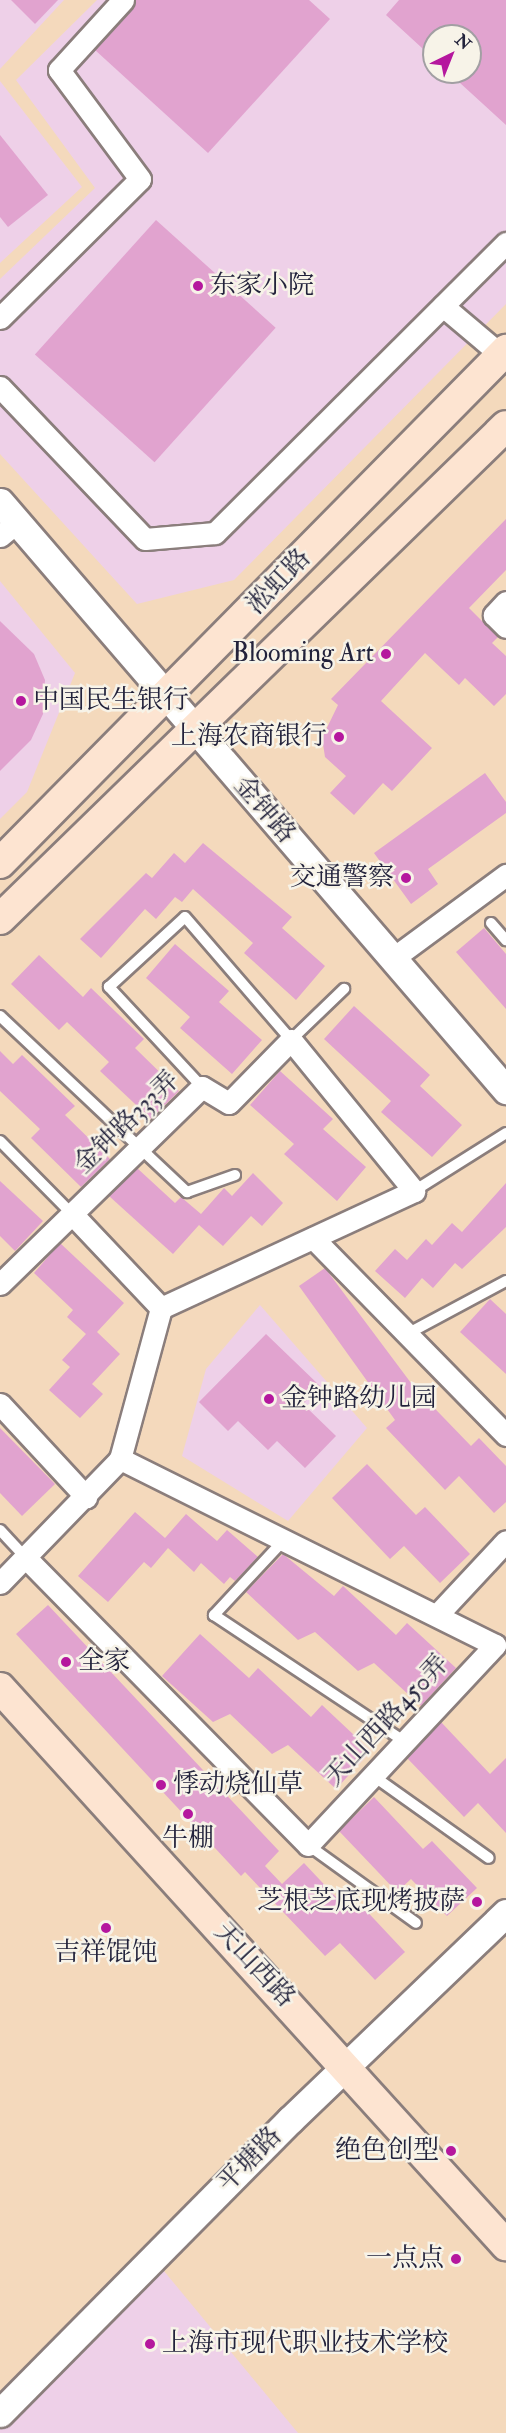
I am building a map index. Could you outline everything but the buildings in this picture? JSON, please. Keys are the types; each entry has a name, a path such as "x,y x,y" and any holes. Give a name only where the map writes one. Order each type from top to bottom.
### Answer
{"main road":[{"name":"淞虹路","path":"0,863 166,698 503,353"},
{"name":"淞虹路","path":"0,919 195,732 506,426"},
{"name":"天山西路","path":"0,1688 349,2068 506,2245"}],"street":[{"path":"0,318 140,179 59,70 123,0"},
{"path":"0,387 145,539 215,533 506,243"},
{"path":"442,306 503,353"},
{"name":"金钟路","path":"6,520 166,698 506,1090"},
{"path":"506,602 494,615 506,627"},
{"path":"392,959 506,875"},
{"path":"161,1308 414,1191 291,1040"},
{"name":"金钟路333弄","path":"72,1214 202,1087 229,1103 291,1040"},
{"path":"2,1279 72,1214 161,1308"},
{"path":"313,1238 506,1435"},
{"path":"0,1583 86,1497 120,1459 161,1308"},
{"path":"0,1404 86,1497"},
{"name":"天山西路450弄","path":"120,1459 500,1648 404,1741 308,1845"},
{"path":"437,1615 506,1541"},
{"path":"26,1558 308,1845"},
{"name":"平塘路","path":"0,2413 290,2120 349,2068 506,1913"}],"lane":[{"path":"202,1087 109,987 185,917 291,1040 344,989"},
{"path":"491,923 506,940"},
{"path":"0,1016 138,1150 187,1192 235,1176"},
{"path":"414,1191 506,1133"},
{"path":"0,1141 72,1214"},
{"path":"406,1334 506,1281"},
{"path":"0,1530 26,1558"},
{"path":"284,1540 214,1615 404,1741"},
{"path":"372,1775 489,1858"},
{"path":"308,1845 416,1923"}],"shaded area":[{"path":"0,0 64,0 0,69"},
{"path":"97,0 506,0 506,304 234,580 137,604 0,454 0,279 95,188 16,80"},
{"path":"0,81 82,187 0,263"},
{"path":"0,581 75,673 27,792 0,819"},
{"name":"金钟路幼儿园","path":"260,1305 367,1428 288,1521 182,1456 206,1369"},
{"name":"上海市现代职业技术学校","path":"154,2259 298,2433 0,2433 0,2429"}],"place":[{"name":"东家小院","path":"198,286"},
{"name":"Blooming Art","path":"386,654"},
{"name":"中国民生银行","path":"21,701"},
{"name":"上海农商银行","path":"339,737"},
{"name":"交通警察","path":"406,878"},
{"name":"金钟路幼儿园","path":"269,1399"},
{"name":"全家","path":"66,1662"},
{"name":"悸动烧仙草","path":"161,1785"},
{"name":"牛棚","path":"188,1814"},
{"name":"芝根芝底现烤披萨","path":"477,1902"},
{"name":"吉祥馄饨","path":"106,1928"},
{"name":"绝色创型","path":"451,2151"},
{"name":"一点点","path":"456,2259"},
{"name":"上海市现代职业技术学校","path":"150,2344"}]}
